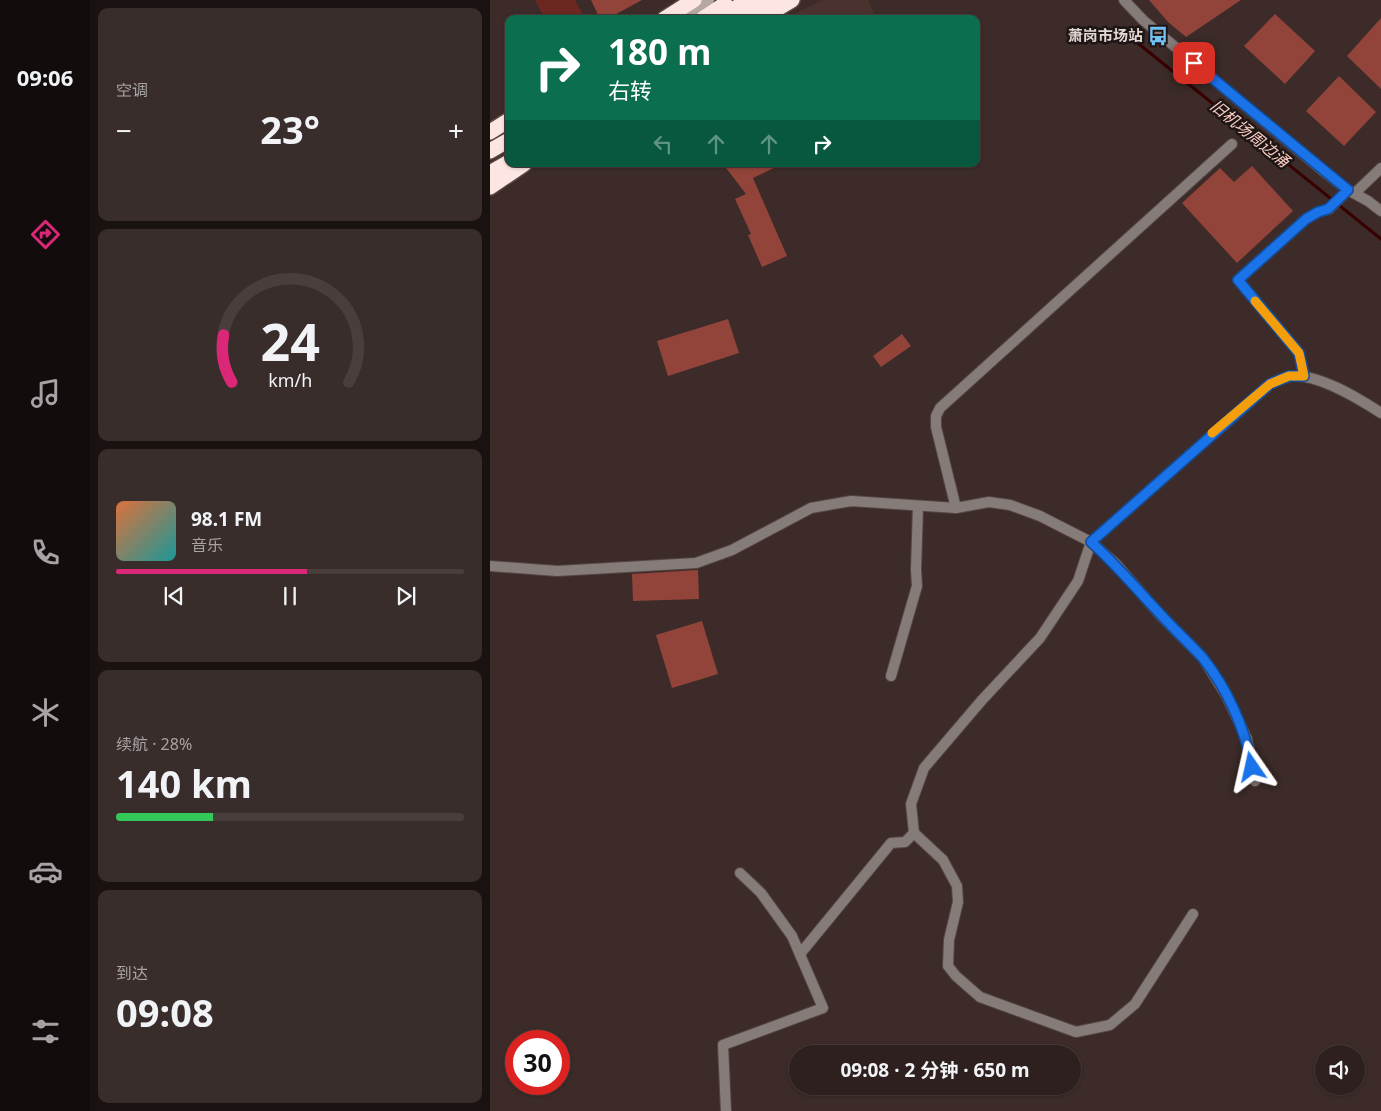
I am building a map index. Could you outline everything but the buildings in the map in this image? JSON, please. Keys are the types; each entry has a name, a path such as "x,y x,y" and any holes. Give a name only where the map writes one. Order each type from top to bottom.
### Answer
{"highway":[{"path":"670,15 694,0"},
{"path":"708,15 730,0"},
{"path":"725,15 749,0"},
{"path":"747,15 770,0"},
{"path":"767,15 792,0"},
{"path":"490,133 505,123"},
{"path":"490,145 505,140"},
{"path":"490,151 505,142"},
{"path":"490,173 505,164"},
{"path":"490,187 520,167"}],"main road":[{"path":"685,15 709,0"},
{"path":"490,133 505,126"}],"street":[{"path":"1124,0 1142,20 1348,193 1381,211"},
{"path":"956,508 936,427 936,416 940,408 1232,144"},
{"path":"1304,376 1299,353 1238,280 1306,219 1328,209 1381,168"},
{"path":"1193,914 1135,1004 1110,1025 1076,1032 980,997 956,976 948,966 949,940 958,902 957,886 942,860 914,833 911,804 924,768 982,700 1040,638 1078,581 1091,542 1270,384 1289,376 1304,376 1318,379 1381,413"},
{"path":"490,566 557,571 696,563 732,550 811,508 851,502 956,508 989,502 1010,505 1040,516 1091,542 1116,564 1161,616 1203,658 1226,695 1247,739 1255,781"},
{"path":"890,676 917,586 918,506"},
{"path":"800,954 891,843 905,842 914,833"},
{"path":"726,1111 723,1045 823,1008 792,936 761,893 740,874"}],"shaded area":[{"path":"535,0 575,0 583,15 543,15"},
{"path":"823,0 868,0 875,15 792,15"}],"waterway":[{"name":"旧机场周边涌","path":"1119,28 1381,239"}],"slow traffic":[{"path":"1212,433 1270,384 1289,376 1304,376 1299,353 1255,301"}],"place":[{"name":"萧岗市场站","path":"1158,36"}],"route":[{"path":"1194,63 1348,190 1328,209 1306,219 1238,280 1299,353 1304,376 1289,376 1270,384 1222,424 1091,542 1116,564 1161,616 1203,658 1226,695 1247,739 1252,767"}]}
